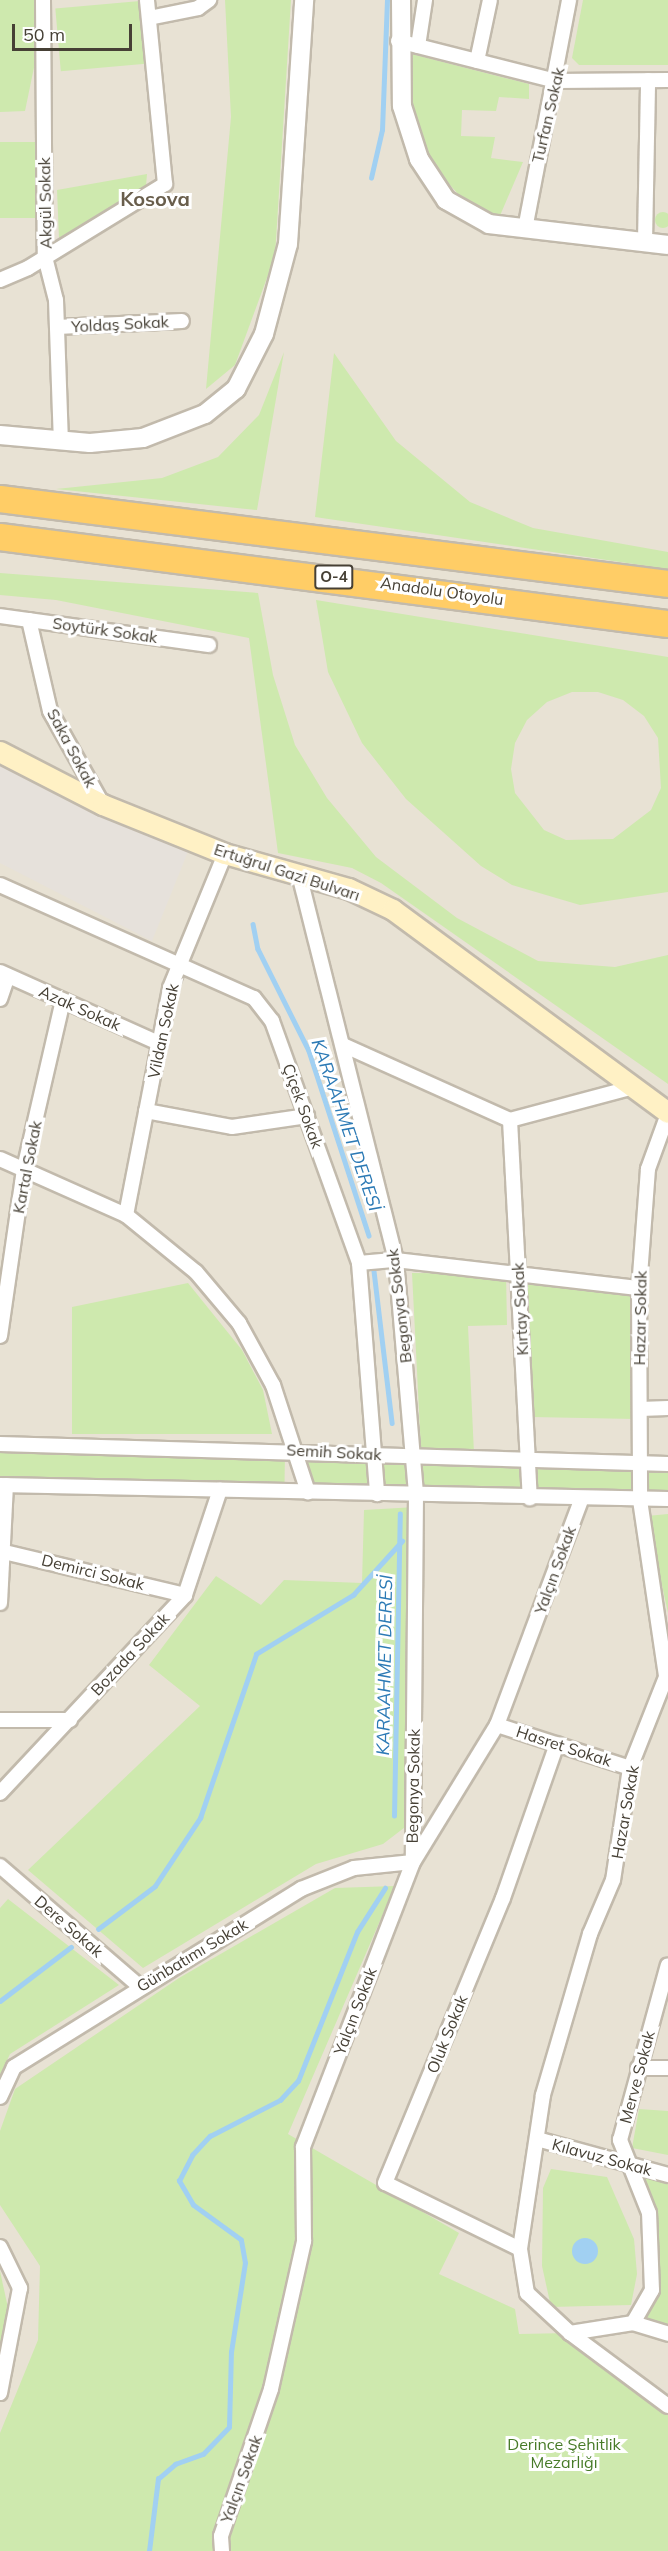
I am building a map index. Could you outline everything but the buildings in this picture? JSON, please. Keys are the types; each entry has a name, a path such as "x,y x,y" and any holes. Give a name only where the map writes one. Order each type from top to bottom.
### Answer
{"highway":[{"name":"O-4","path":"0,499 668,584"},
{"name":"Anadolu Otoyolu","path":"0,537 668,624"}],"main road":[{"name":"Ertuğrul Gazi Bulvarı","path":"0,752 103,805 225,854 300,878 349,890 393,910 668,1114"}],"street":[{"name":"Akgül Sokak","path":"43,0 45,257 57,327 61,441"},
{"path":"0,280 45,257 165,184 147,0"},
{"path":"149,18 198,8 209,0"},
{"path":"0,435 61,441 126,441 160,434 225,400 244,377 264,334 288,244 304,0"},
{"path":"401,0 398,41 402,106 430,180 464,214 525,230 668,245"},
{"path":"418,46 425,0"},
{"path":"477,61 490,0"},
{"name":"Turfan Sokak","path":"525,230 556,81 569,0"},
{"path":"398,41 556,81 668,80"},
{"path":"645,242 648,80"},
{"name":"Yoldaş Sokak","path":"57,327 182,321"},
{"name":"Soytürk Sokak","path":"0,616 209,645"},
{"name":"Saka Sokak","path":"29,620 50,711 103,805"},
{"name":"Vildan Sokak","path":"126,1215 159,1043 179,966 225,854"},
{"name":"Begonya Sokak","path":"300,878 396,1260 415,1457 413,1862"},
{"name":"Çiçek Sokak","path":"0,885 254,998 272,1021 359,1263 377,1454 377,1494"},
{"path":"0,999 4,974"},
{"name":"Azak Sokak","path":"4,974 159,1043"},
{"name":"Kartal Sokak","path":"0,1336 24,1169 63,1000"},
{"path":"343,1045 510,1120 630,1088"},
{"path":"146,1110 232,1127 307,1116"},
{"name":"Hazar Sokak","path":"570,2333 527,2293 520,2249 543,2096 590,1934 613,1880 630,1768 667,1677 640,1500 639,1288 648,1169 668,1114"},
{"name":"Kırtay Sokak","path":"510,1120 530,1498"},
{"path":"0,1159 126,1215 196,1272 238,1323 273,1385 308,1492"},
{"path":"359,1263 396,1260 518,1272 639,1288"},
{"path":"640,1409 668,1408"},
{"name":"Semih Sokak","path":"0,1443 294,1450 528,1463 668,1464"},
{"path":"396,1456 407,1459 415,1473 410,1488 396,1494 382,1488 377,1473 386,1459 396,1456"},
{"path":"0,1603 3,1485 581,1500 668,1499"},
{"name":"Bozada Sokak","path":"0,1793 185,1595 220,1490"},
{"name":"Yalçın Sokak","path":"222,2551 221,2536 271,2389 304,2241 303,2146 413,1862 497,1725 581,1500"},
{"name":"Demirci Sokak","path":"3,1551 185,1595"},
{"path":"0,1720 70,1720"},
{"name":"Hasret Sokak","path":"497,1725 630,1768"},
{"name":"Oluk Sokak","path":"520,2249 386,2183 503,1898 557,1744"},
{"name":"Günbatımı Sokak","path":"0,2097 14,2067 139,1986 301,1889 354,1868 413,1862"},
{"name":"Dere Sokak","path":"0,1866 139,1986"},
{"name":"Merve Sokak","path":"633,2322 652,2290 649,2212 628,2166 620,2140 668,1965"},
{"path":"638,2068 668,2068"},
{"name":"Kılavuz Sokak","path":"537,2139 628,2166 668,2175"},
{"path":"0,2247 20,2288 0,2393"},
{"path":"570,2333 633,2322 668,2334"},
{"path":"570,2333 668,2406"}],"shaded area":[{"path":"0,0 668,0 668,2468 0,2468"},
{"path":"0,755 191,844 152,941 0,863"}],"green space":[{"path":"0,0 35,0 38,48 25,111 0,112"},
{"path":"225,0 291,0 275,256 235,365 206,389 231,117"},
{"path":"583,0 668,0 668,65 579,65 572,58"},
{"path":"140,1 145,64 61,71 55,8"},
{"path":"408,53 529,84 529,99 499,97 496,111 462,110 461,136 495,137 491,158 523,162 499,218 467,204 433,166 415,123"},
{"path":"0,142 39,142 39,218 0,218"},
{"path":"147,174 146,186 59,238 57,190"},
{"path":"663,212 669,214 671,220 669,226 663,228 657,226 655,220 657,214"},
{"path":"284,352 257,510 56,489 162,478 218,457 259,415"},
{"path":"334,353 396,441 470,502 533,528 668,552 668,569 315,517"},
{"path":"0,573 258,593 273,675 295,745 327,798 376,857 457,918 538,961 615,967 668,955 668,1084 381,883 352,868 278,853 249,638 56,600 0,595"},
{"path":"316,600 668,657 668,892 580,905 512,885 481,866 406,799 362,743 328,672","holes":["572,692 598,692 623,700 644,716 658,738 661,788 651,810 613,839 566,840 544,830 515,793 511,769 515,743 527,720 547,702"]},
{"path":"412,1273 506,1274 507,1325 468,1326 474,1453 421,1450"},
{"path":"525,1279 637,1291 635,1419 532,1417"},
{"path":"188,1283 242,1350 263,1390 272,1434 72,1434 72,1307"},
{"path":"0,1452 285,1457 285,1482 0,1477"},
{"path":"307,1458 369,1460 372,1486 312,1485"},
{"path":"396,1458 407,1463 412,1474 407,1485 396,1490 385,1485 380,1474 385,1463"},
{"path":"420,1465 522,1469 521,1492 419,1488"},
{"path":"535,1468 633,1470 633,1495 535,1493"},
{"path":"644,1468 668,1468 668,1493 644,1493"},
{"path":"416,1507 413,1821 383,1844 316,1864 143,1968 28,1870 200,1706 149,1665 216,1576 261,1605 284,1580 362,1583 364,1510"},
{"path":"668,1514 668,1613 647,1516"},
{"name":"Derince Şehitlik Mezarlığı","path":"395,1886 288,2134 459,2233 439,2274 515,2309 519,2334 570,2333 668,2405 668,2551 0,2551 0,2433 38,2340 40,2266 0,2205 0,2131 15,2089 179,1978 335,1888"},
{"path":"8,1899 119,1985 10,2054 0,2075 0,1908"},
{"path":"639,2109 668,2111 668,2155 632,2148"},
{"path":"551,2169 607,2177 634,2239 637,2274 631,2305 551,2307 542,2266 543,2188"},
{"path":"637,2172 668,2180 668,2327 645,2319 661,2290 656,2209"},
{"path":"0,2271 8,2308 0,2345"}],"water":[{"path":"585,2238 594,2242 598,2251 594,2260 585,2264 576,2260 572,2251 576,2242"}],"waterway":[{"name":"KARAAHMET DERESİ","path":"371,178 382,130 387,0"},
{"name":"KARAAHMET DERESİ","path":"253,924 258,949 309,1051 369,1236"},
{"name":"KARAAHMET DERESİ","path":"374,1271 392,1423"},
{"name":"KARAAHMET DERESİ","path":"394,1816 400,1514"},
{"path":"98,1929 155,1886 200,1818 256,1654 353,1595 402,1541"},
{"name":"KARAAHMET DERESİ","path":"149,2551 158,2479 175,2464 203,2454 229,2427 231,2352 245,2263 241,2240 193,2205 179,2181 192,2155 210,2136 280,2100 298,2081 357,1932 385,1888"},
{"path":"0,2001 71,1947"}],"district":[{"name":"Kosova","path":"155,198"}]}
